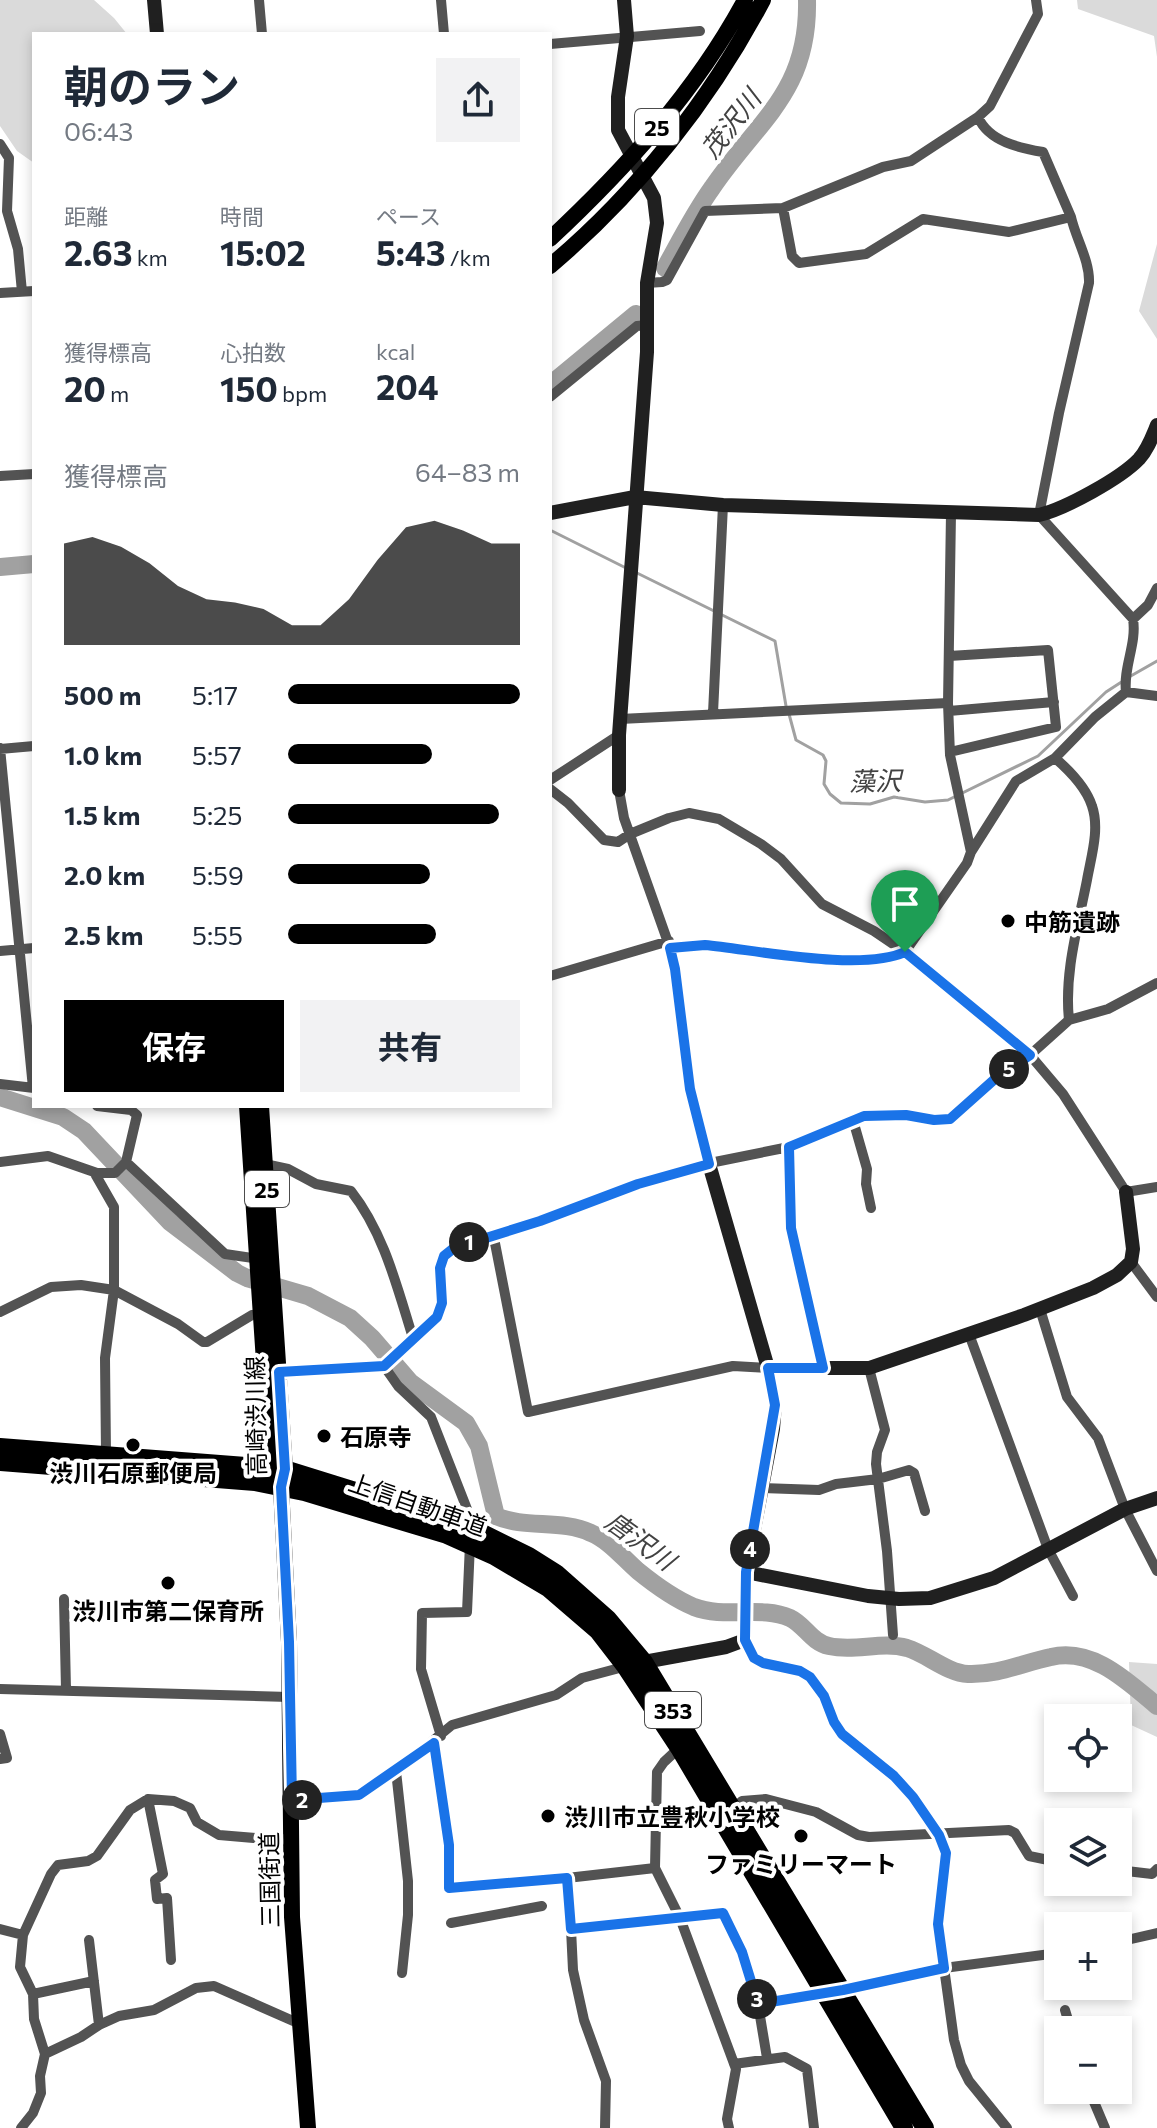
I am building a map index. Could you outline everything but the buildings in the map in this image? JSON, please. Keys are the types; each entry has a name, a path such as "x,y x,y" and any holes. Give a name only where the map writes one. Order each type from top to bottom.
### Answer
{"highway":[{"name":"上信自動車道","path":"0,1447 106,1454 279,1475 510,1546 556,1573 608,1619 644,1662 733,1809 834,1992 904,2128"},
{"name":"上信自動車道","path":"0,1462 255,1482 279,1475"},
{"name":"上信自動車道","path":"469,1535 548,1588 598,1631 625,1666 925,2128"}],"main road":[{"name":"25","path":"552,237 632,157 709,60 745,0"},
{"name":"25","path":"552,264 642,175 694,110 763,0"},
{"name":"高崎渋川線","path":"247,1108 258,1163"},
{"name":"高崎渋川線","path":"261,1108 258,1163 264,1267 279,1372 279,1475"},
{"name":"高崎渋川線","path":"268,1292 262,1314 279,1475"},
{"name":"三国街道","path":"279,1475 289,1697 292,1917 308,2128"}],"street":[{"path":"154,0 157,32"},
{"path":"259,0 262,32"},
{"path":"441,0 444,32"},
{"path":"624,0 627,36 617,120 623,141 654,198 657,223 647,283 648,325 619,735 619,790 624,818 670,945 690,1089 768,1368 775,1405 746,1572 745,1640 754,1658 800,1671 810,1677 824,1696 842,1734 894,1776 939,1835 946,1853 938,1924 954,2040 969,2081 1007,2128"},
{"path":"647,283 667,280 705,211 783,208 883,167 911,161 978,117 990,106 1038,14 1036,0"},
{"path":"552,44 700,31"},
{"path":"978,117 982,125 1011,147 1043,152 1089,269 1089,283 1039,515"},
{"path":"0,144 9,158 7,211 18,249 22,292"},
{"path":"783,208 792,256 799,263 866,254 923,219 1009,232 1071,217"},
{"path":"0,293 32,291"},
{"path":"552,395 637,326 648,325"},
{"path":"552,513 635,497 723,505 1039,515 1063,507 1123,472 1139,459 1157,425"},
{"path":"0,476 32,474"},
{"path":"713,713 723,505"},
{"path":"951,513 950,752 971,852"},
{"path":"1039,515 1133,619 1135,631 1124,676 1126,692"},
{"path":"1133,619 1148,605 1157,588"},
{"path":"949,656 1048,650 1056,727 950,752"},
{"path":"552,975 670,945 705,945 859,961 892,958 905,952 1016,781 1055,758 1095,717 1126,692 1157,696"},
{"path":"620,719 1054,702"},
{"path":"552,779 619,735"},
{"path":"32,746 0,748 32,1068"},
{"path":"1055,758 1085,791 1095,819 1068,977 1066,997 1069,1020"},
{"path":"493,1233 528,1412 733,1366 869,1368 1093,1288 1117,1275 1131,1262 1133,1249 1126,1192 1063,1094 1030,1055 905,952 874,931 822,904 781,859 719,819 689,813 669,818 618,842 604,840 552,791"},
{"path":"0,951 32,948"},
{"path":"279,1372 384,1366 437,1317 441,1309 440,1268 444,1256 454,1248 493,1233 540,1221 638,1184 709,1164 789,1147 864,1116 906,1115 934,1120 950,1119 1069,1020 1108,1009 1157,983"},
{"path":"0,1084 32,1088"},
{"path":"0,1162 48,1156 94,1172 112,1174 126,1162 137,1115 131,1110 116,1108"},
{"path":"853,1120 867,1169 866,1184 871,1208"},
{"path":"789,1147 791,1228 823,1368"},
{"path":"126,1162 225,1254 264,1267"},
{"path":"258,1163 288,1169 316,1184 351,1191 368,1212 391,1267 413,1338"},
{"path":"94,1172 114,1207 114,1290 105,1358 106,1454"},
{"path":"1126,1192 1157,1187"},
{"path":"1131,1262 1157,1297"},
{"path":"0,1312 51,1287 81,1285 114,1290 178,1324 203,1342 252,1315 262,1314"},
{"path":"1040,1309 1067,1397 1098,1438 1125,1509 1157,1571"},
{"path":"969,1334 1048,1549 1073,1596"},
{"path":"384,1366 398,1386 431,1417 467,1509 467,1612 422,1613 421,1669 437,1739 449,1845 449,1888 655,1868"},
{"path":"869,1368 885,1430 877,1452 878,1479 893,1635"},
{"path":"761,1488 819,1490 836,1484 878,1479 903,1470 914,1473 925,1511"},
{"path":"746,1572 890,1598 930,1598 994,1578 1125,1509 1157,1498"},
{"path":"64,1599 66,1690"},
{"path":"292,1800 359,1795 396,1771 452,1725 556,1695 582,1678 625,1666 726,1647 745,1640"},
{"path":"0,1689 289,1697"},
{"path":"0,1734 7,1758 0,1759"},
{"path":"679,1748 657,1772 655,1868 680,1918 736,2069 727,2119 729,2128"},
{"path":"396,1771 408,1881 402,1973"},
{"path":"148,1799 163,1874 155,1880 157,1899 167,1898 171,1960"},
{"path":"21,2128 33,2113 41,2093 40,2076 45,2054 34,2019 33,1994 20,1967 23,1935 58,1865 88,1861 97,1856 130,1810 148,1799 174,1801 190,1808 197,1822 219,1835 290,1841"},
{"path":"733,1809 742,1801 766,1799 816,1812 858,1835 869,1837 1009,1830 1015,1833 1029,1856 1044,1859"},
{"path":"1132,1872 1152,1874 1157,1869"},
{"path":"567,1878 573,1970 584,2020 606,2081 605,2128"},
{"path":"451,1923 542,1906"},
{"path":"571,1929 723,1913 742,1952 758,2004 767,2058"},
{"path":"0,1929 23,1935"},
{"path":"1132,1939 1157,1933"},
{"path":"89,1940 99,2025"},
{"path":"758,2004 834,1992 944,1968 1044,1955"},
{"path":"33,1994 94,1981"},
{"path":"45,2054 119,2016 154,2010 196,1988 214,1986 300,2024"},
{"path":"1065,2010 1067,2016"},
{"path":"734,2064 785,2057 807,2069 814,2128"},
{"path":"1095,2104 1105,2128"}],"shaded area":[{"path":"0,0 94,0 125,32 32,32 32,162 17,151 0,126"},
{"path":"1077,0 1157,0 1157,57 1154,36 1078,9"},
{"path":"1157,244 1157,339 1139,311"},
{"path":"1129,1662 1157,1664 1157,1737 1132,1725"}],"waterway":[{"name":"茂沢川","path":"665,268 705,198 778,103 790,82 800,58 807,0"},
{"name":"茂沢川","path":"552,383 636,314"},
{"name":"藻沢","path":"552,531 626,568"},
{"name":"茂沢川","path":"0,567 32,564"},
{"name":"藻沢","path":"637,573 775,641 786,706"},
{"name":"藻沢","path":"1129,677 1157,661"},
{"name":"藻沢","path":"789,714 796,740 823,755 826,761 824,784 841,803 870,804 894,797 925,802 948,800 1038,756 1106,692 1123,681"},
{"name":"唐沢川","path":"0,1097 32,1107"},
{"name":"唐沢川","path":"35,1108 63,1117 84,1131 170,1222 237,1273 308,1296 350,1318 410,1382 466,1423 479,1446 496,1516 519,1522 568,1526 591,1533 610,1545 651,1581 687,1604 718,1612 779,1614 795,1621 817,1641 829,1646 907,1648 952,1670 968,1674 1000,1671 1051,1657 1081,1657 1109,1669 1157,1706"}],"place":[{"name":"中筋遺跡","path":"1008,921"},
{"name":"石原寺","path":"324,1436"},
{"name":"渋川石原郵便局","path":"133,1445"},
{"name":"渋川市第二保育所","path":"168,1583"},
{"name":"渋川市立豊秋小学校","path":"548,1816"},
{"name":"ファミリーマート","path":"801,1836"}],"route":[{"path":"705,945 859,961 892,958 905,952 1030,1055 996,1078 950,1119 934,1120 906,1115 864,1116 789,1147 791,1228 823,1368 768,1368 775,1405 773,1429 746,1572 745,1640 754,1658 800,1671 810,1677 824,1696 842,1734 894,1776 939,1835 946,1853 938,1924 944,1968 843,1990 758,2004 742,1952 723,1913 571,1929 567,1878 449,1888 449,1845 434,1743 359,1795 292,1800 289,1642 281,1487 285,1469 279,1372 384,1366 437,1317 442,1303 440,1268 444,1256 454,1248 493,1233 540,1221 638,1184 709,1164 690,1089 670,948 705,945"}]}
